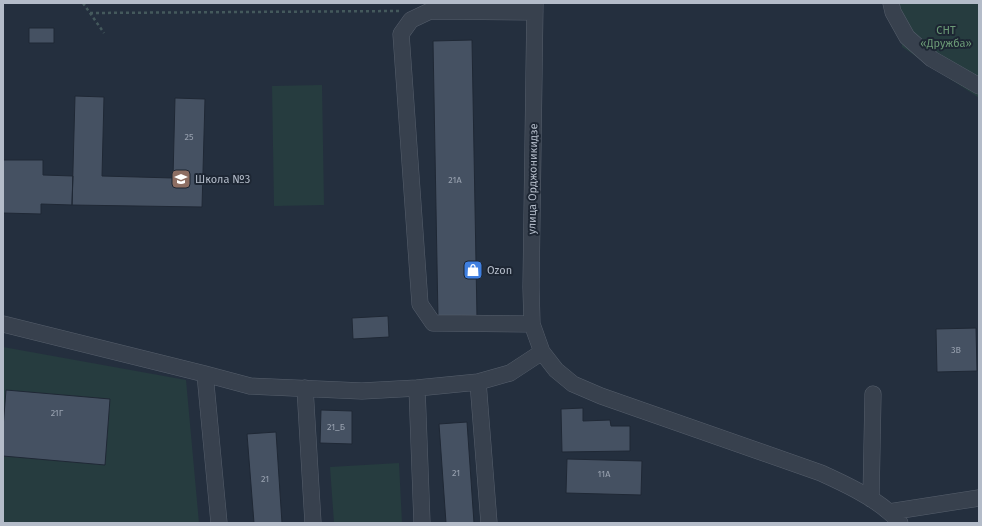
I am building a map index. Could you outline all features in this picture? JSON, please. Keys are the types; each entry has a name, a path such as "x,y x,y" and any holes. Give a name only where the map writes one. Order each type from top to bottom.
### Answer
{"street":[{"path":"891,3 893,12 907,37 932,59 979,86"},
{"path":"532,324 433,323 420,304 401,34 411,20 430,11 535,8"},
{"name":"улица Орджоникидзе","path":"535,8 531,287 532,324 542,352 556,370 573,384 601,396 821,473 871,499 889,512 900,523"},
{"path":"3,324 250,386 362,391 417,388 478,382 510,373 542,352"},
{"path":"205,374 219,523"},
{"path":"478,382 489,523"},
{"path":"305,388 313,523"},
{"path":"417,388 422,523"},
{"path":"871,499 873,394"},
{"path":"889,512 979,498"}],"path":[{"path":"83,3 104,33"},
{"path":"90,13 406,11"}],"green space":[{"name":"СНТ «Дружба»","path":"900,3 979,3 979,98 902,47"},
{"path":"322,85 324,205 274,206 272,86"},
{"path":"3,347 186,380 199,523 3,523"},
{"path":"399,463 402,523 334,523 330,467"}],"building":[{"path":"29,28 54,28 54,43 29,43"},
{"path":"472,40 477,318 438,319 433,41"},
{"path":"75,96 104,97 102,176 173,178 175,98 205,99 202,207 72,205"},
{"path":"3,160 43,160 43,175 73,176 72,205 41,204 41,214 3,213"},
{"path":"388,316 389,337 353,339 352,318"},
{"path":"976,328 977,371 937,372 936,329"},
{"path":"6,390 110,399 105,465 3,456 3,428"},
{"path":"583,408 583,421 610,420 611,426 630,426 630,451 562,452 561,409"},
{"path":"321,410 352,411 352,444 320,443"},
{"path":"467,422 474,523 446,523 439,424"},
{"path":"276,432 282,523 254,523 247,434"},
{"path":"567,459 642,461 641,495 566,493"}],"place":[{"name":"Школа №3","path":"181,179"},
{"name":"Ozon","path":"473,270"}]}
